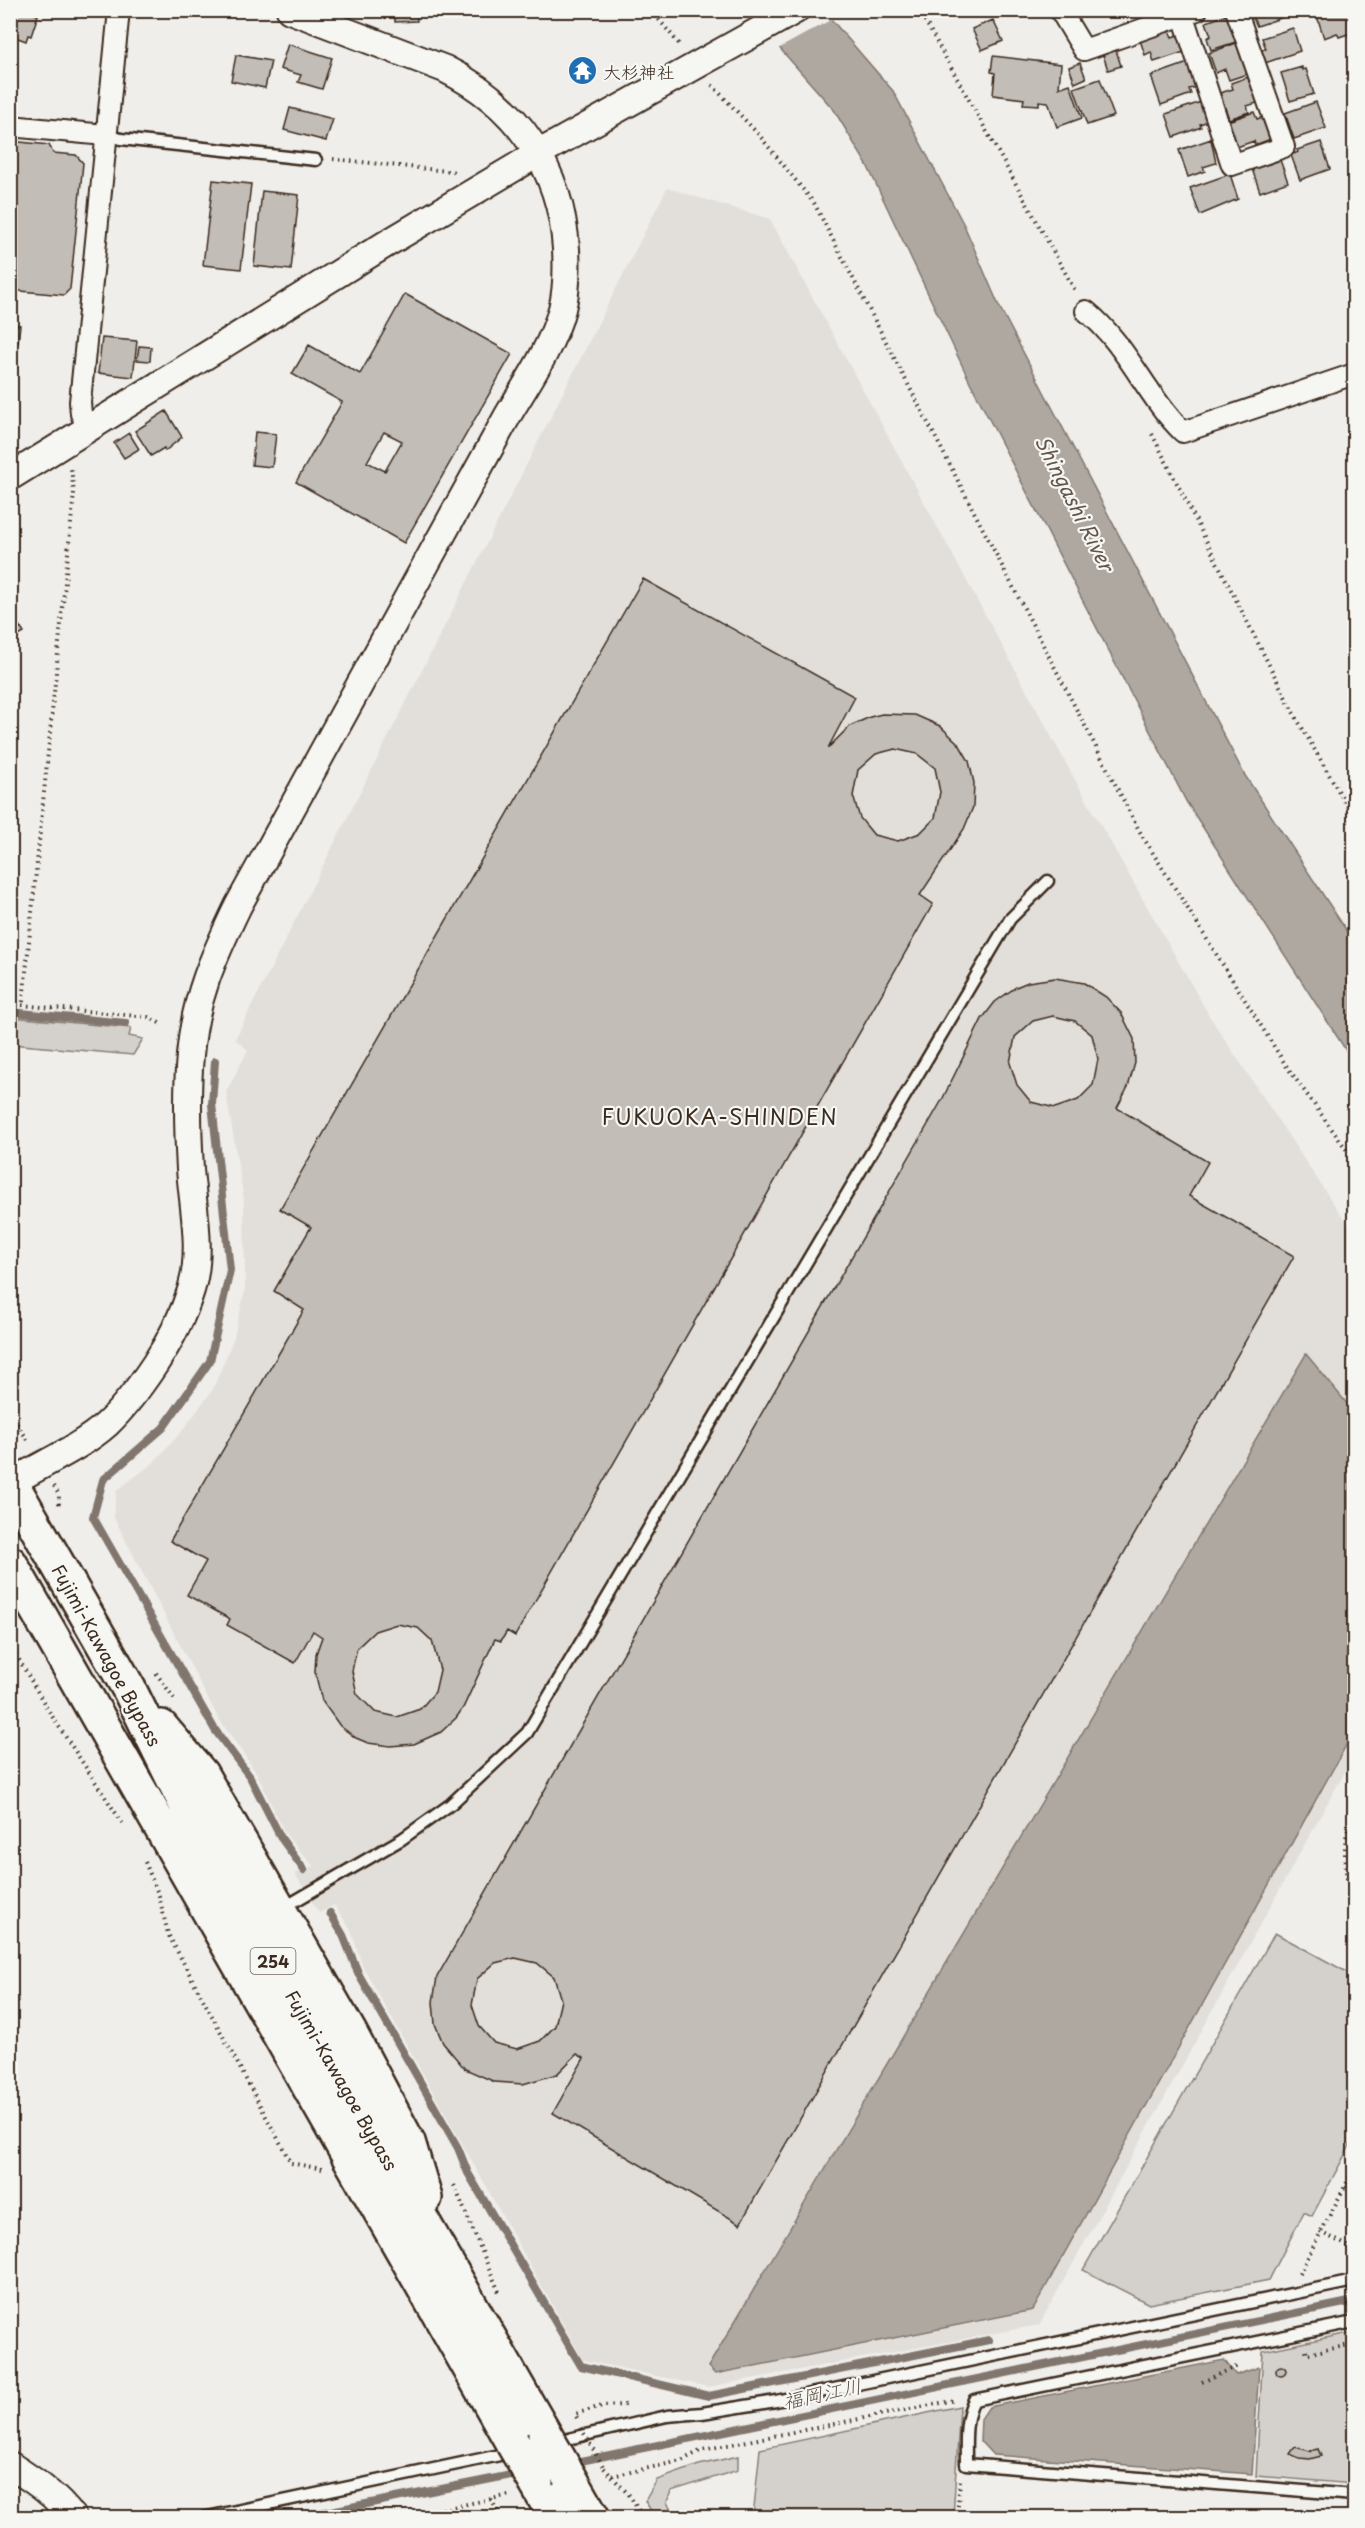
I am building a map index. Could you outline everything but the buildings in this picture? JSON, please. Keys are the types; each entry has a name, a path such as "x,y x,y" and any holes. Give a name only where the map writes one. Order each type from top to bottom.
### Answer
{"highway":[{"name":"Fujimi-Kawagoe Bypass","path":"11,1482 141,1679 197,1827 443,2255 533,2443 526,2488 556,2517"},
{"name":"Fujimi-Kawagoe Bypass","path":"10,1563 110,1740 533,2443 569,2476 593,2517"},
{"name":"254","path":"10,1601 70,1703 110,1740"},
{"path":"141,1679 201,1774 280,1910 350,2033 408,2142 443,2255"}],"street":[{"path":"90,428 81,414 80,402 119,10"},
{"path":"11,1482 106,1425 129,1401 147,1376 167,1345 179,1320 191,1290 195,1267 196,1228 190,1168 190,1057 200,996 210,964 238,906 503,425 542,359 562,308 567,266 564,224 557,193 539,153 509,114 491,96 468,80 418,57 290,10"},
{"path":"10,477 386,243 539,153 796,10"},
{"path":"1060,10 1084,50 1190,13 1232,165 1284,147 1236,10"},
{"path":"10,126 105,135"},
{"path":"1086,311 1115,340 1165,414 1183,432 1354,374"},
{"path":"10,2465 45,2488 65,2506 73,2517"}],"lane":[{"path":"105,135 121,139 316,160"},
{"path":"280,1910 402,1839 451,1804 527,1732 1010,919 1048,882"},
{"path":"203,2517 533,2443 667,2416 776,2401 1354,2281"},
{"path":"1354,2322 974,2400 969,2409 966,2464 1354,2495"}],"path":[{"path":"651,10 759,135 814,203 1142,834 1285,1065 1354,1160"},
{"path":"920,10 1086,311"},
{"path":"316,160 326,158 465,173 487,185"},
{"path":"1150,430 1293,712 1354,818"},
{"path":"23,1002 74,493 71,463 65,443"},
{"path":"10,1004 148,1017 163,1025"},
{"path":"10,1414 26,1437"},
{"path":"58,1514 59,1495"},
{"path":"10,1644 48,1710 128,1832"},
{"path":"141,1679 180,1706"},
{"path":"1354,1813 1348,1825 1345,1851 1348,1887 1354,1907"},
{"path":"144,1860 159,1896 168,1934 291,2163 333,2171"},
{"path":"1297,2278 1354,2169"},
{"path":"1345,2187 1354,2192"},
{"path":"1320,2232 1354,2248"},
{"path":"1304,2342 1307,2354 1354,2344"},
{"path":"612,2476 681,2461 702,2450 962,2398 974,2400"},
{"path":"581,2428 604,2468 630,2496 643,2517"},
{"path":"957,2517 961,2470 966,2464"},
{"path":"401,2517 491,2499 526,2488"},
{"path":"491,2499 501,2517"}],"shaded area":[{"path":"667,188 770,219 1074,778 1210,1017 1335,1206 1354,1231 1354,1755 1039,2325 708,2387 583,2360 362,1965 351,1930 334,1905 319,1913 295,1874 313,1866 286,1835 256,1772 217,1716 113,1516 117,1490 152,1464 183,1430 213,1389 234,1337 245,1290 244,1201 226,1092 248,1050 235,1039"},
{"path":"11,1017 131,1028 129,1036 143,1039 133,1055 11,1044"},
{"path":"1275,1933 1354,1976 1354,2138 1312,2216 1304,2212 1269,2280 1149,2304 1083,2270"},
{"path":"1354,2332 1354,2484 1256,2476 1263,2351"},
{"path":"960,2406 953,2517 753,2517 760,2449"},
{"path":"738,2456 738,2470 671,2491 667,2502 674,2517 655,2517 645,2501 657,2480 699,2465"}],"water":[{"name":"Shingashi River","path":"747,11 824,11 893,91 964,225 999,306 1244,774 1354,942 1354,1063 1186,801 970,382 867,165 834,110"},
{"path":"1306,1354 1354,1412 1354,1731 1033,2310 715,2374 708,2367"},
{"path":"1224,2360 1236,2375 1259,2367 1252,2474 993,2455 980,2441 981,2419 989,2407"}],"pier":[{"path":"747,10 828,10 834,18 776,50 745,12"}],"waterway":[{"path":"10,1012 126,1023"},
{"path":"215,1061 212,1104 230,1270 210,1361 163,1428 103,1480 93,1517 215,1730 250,1777 281,1838 304,1870"},
{"path":"330,1913 343,1935 359,1975 458,2148 468,2173 581,2366 709,2396 989,2340"},
{"name":"福岡江川","path":"571,2463 1354,2301"},
{"name":"福岡江川","path":"296,2518 521,2473"}],"place":[{"name":"大杉神社","path":"582,71"}],"district":[{"name":"FUKUOKA-SHINDEN","path":"720,1116"}]}
